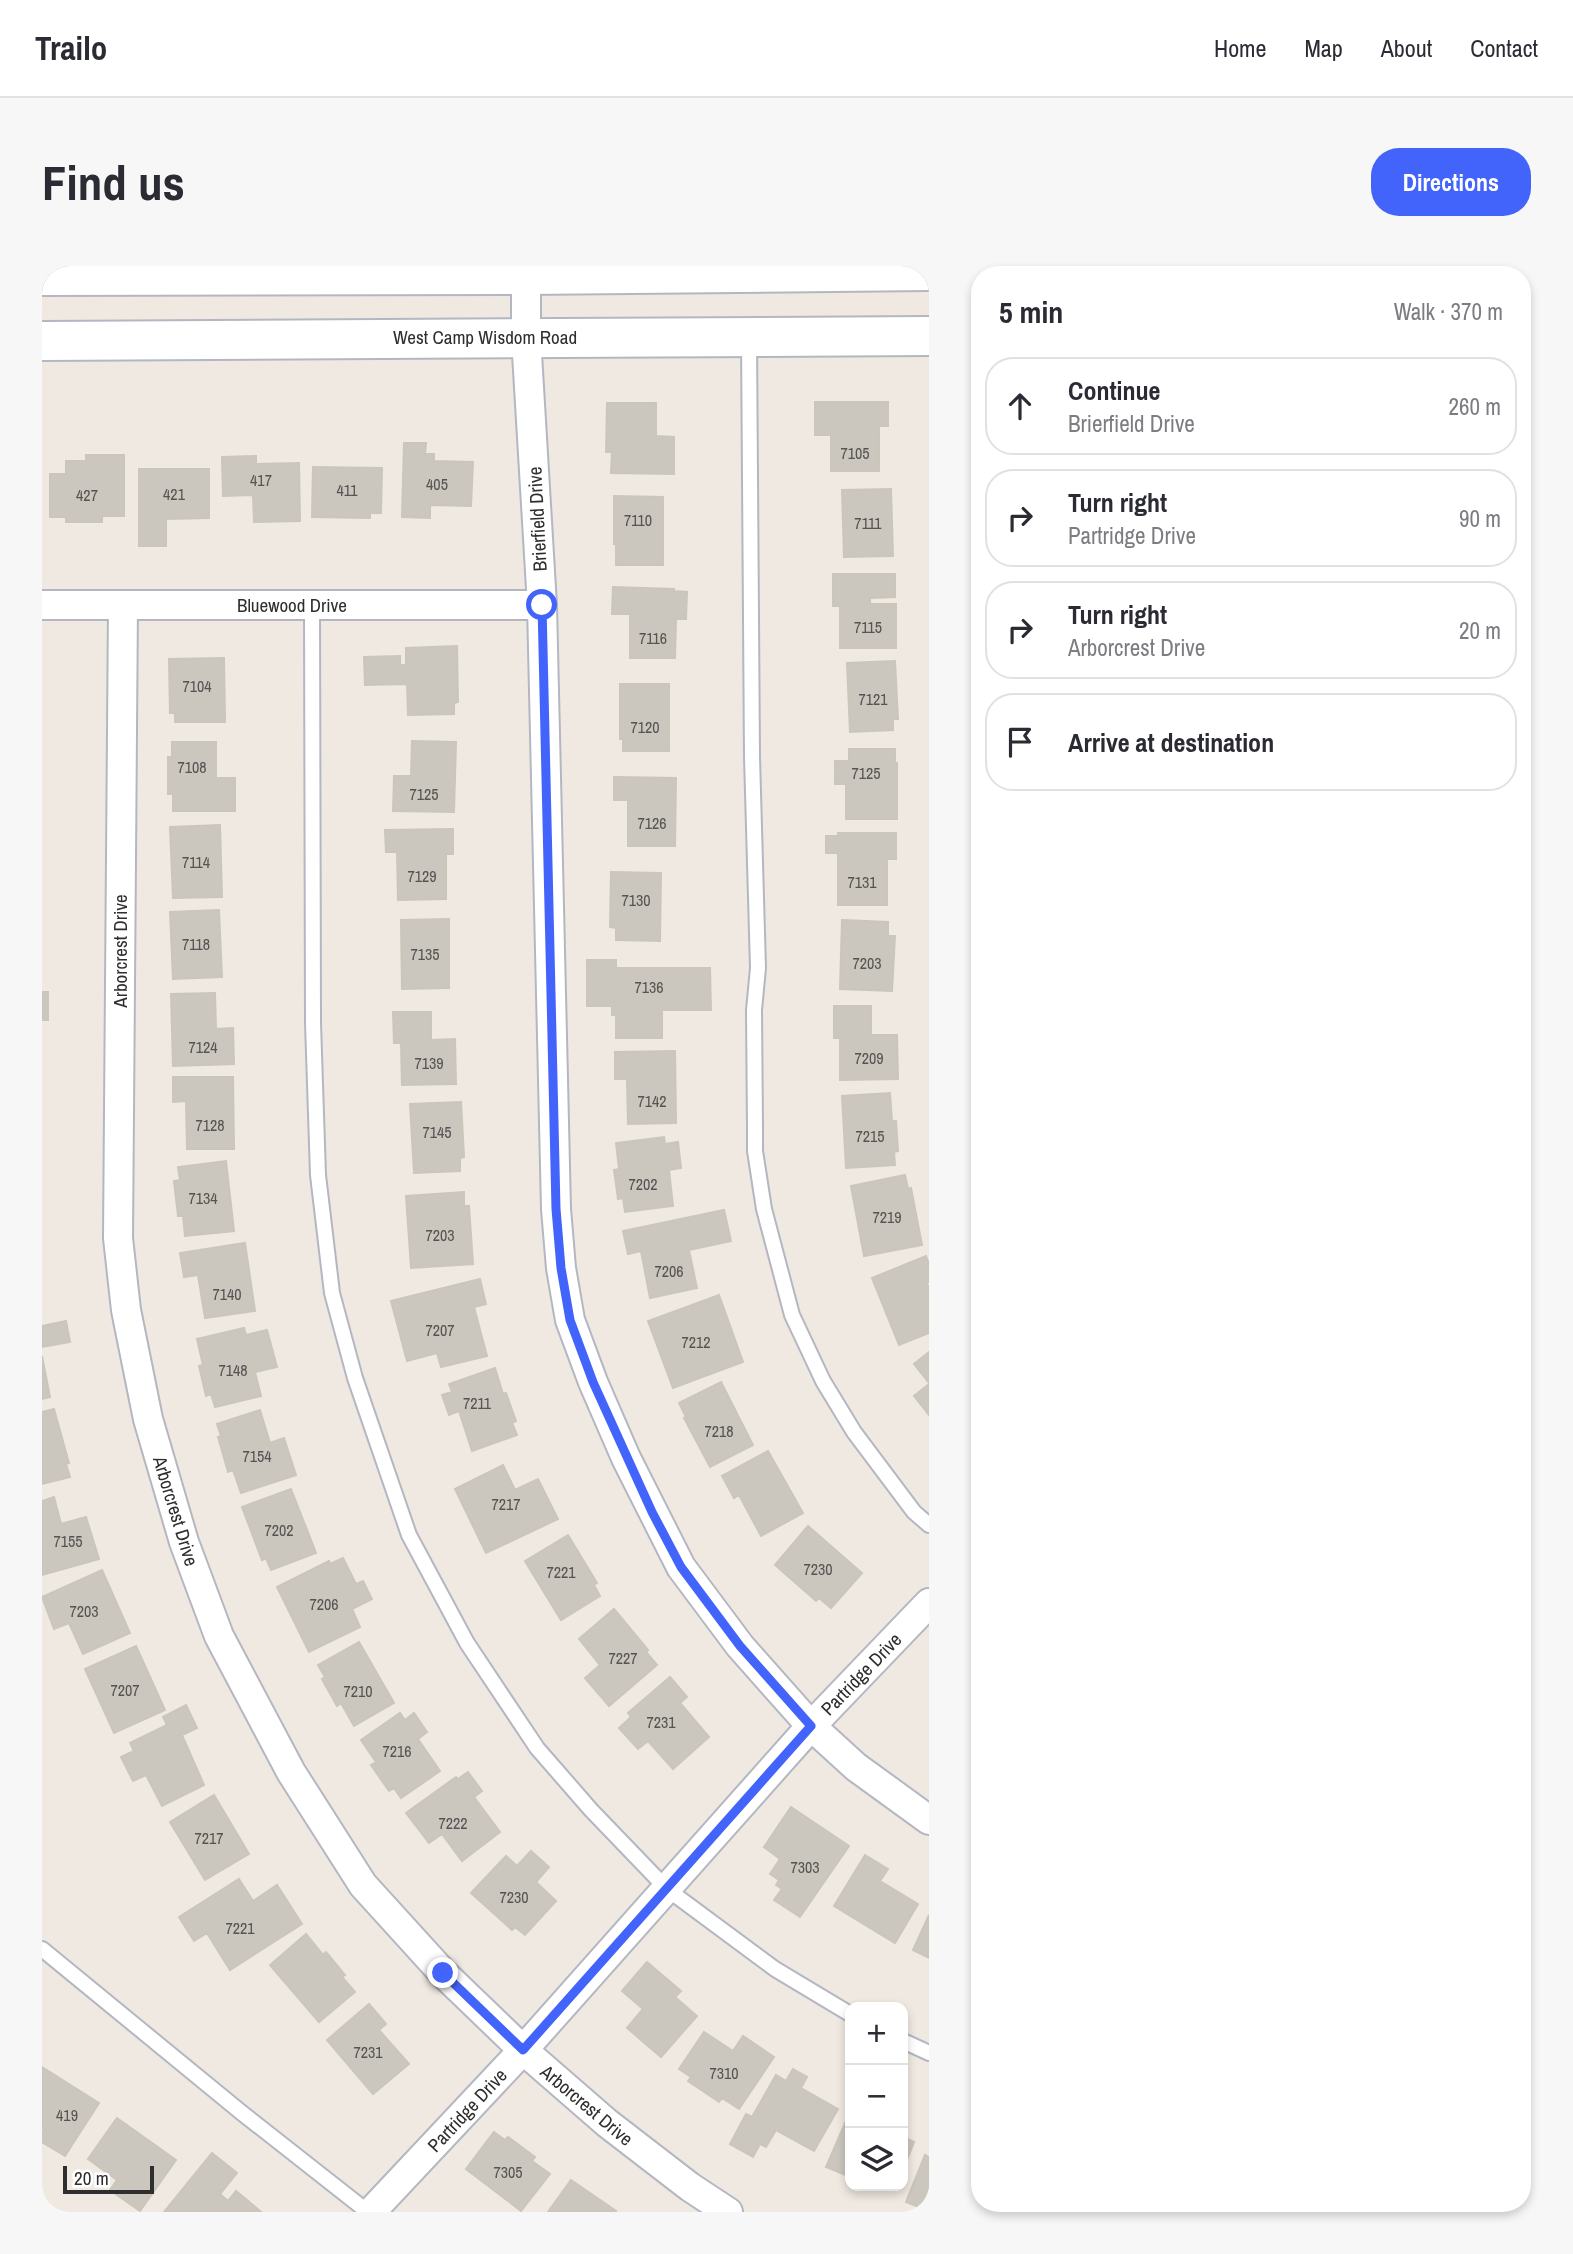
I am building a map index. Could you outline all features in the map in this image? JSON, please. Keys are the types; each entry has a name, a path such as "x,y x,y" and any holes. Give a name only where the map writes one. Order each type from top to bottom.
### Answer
{"main road":[{"path":"42,276 526,270 929,271"},
{"name":"West Camp Wisdom Road","path":"42,341 929,335"}],"street":[{"name":"Brierfield Drive","path":"526,270 526,337 542,605 556,1209 561,1268 570,1320 626,1458 681,1567 740,1646 811,1726 856,1767 929,1820"},
{"name":"Bluewood Drive","path":"42,605 542,605"},
{"name":"Arborcrest Drive","path":"123,605 118,1238 126,1310 148,1419 184,1542 219,1636 291,1772 363,1885 443,1973 523,2050 607,2123 690,2187 728,2212"},
{"name":"Partridge Drive","path":"369,2212 523,2050 811,1726 929,1603"}],"lane":[{"path":"749,336 752,757 758,968 754,1010 755,1127 764,1209 792,1315 823,1381 854,1432 914,1512 929,1525"},
{"path":"312,605 313,1009 318,1175 332,1293 355,1378 410,1535 467,1643 537,1748 591,1810 667,1889 775,1969 845,2011"},
{"path":"42,1949 242,2113 369,2212"},
{"path":"908,2042 929,2053"}],"building":[{"path":"815,402 888,402 888,426 879,426 879,471 831,471 831,435 815,435"},
{"path":"607,403 656,403 656,436 674,437 674,474 611,473 612,452 606,452"},
{"path":"404,443 426,443 425,454 434,454 434,461 473,462 471,506 430,505 430,518 402,517"},
{"path":"86,455 124,455 124,516 102,516 102,522 66,522 66,517 50,517 50,474 66,474 66,461 86,461"},
{"path":"256,456 256,464 299,463 300,521 254,522 253,495 223,496 222,457"},
{"path":"313,467 382,468 381,513 370,513 370,518 312,517"},
{"path":"139,469 209,469 209,518 166,519 166,546 139,546"},
{"path":"891,489 893,556 844,557 842,490"},
{"path":"614,496 663,497 663,565 616,565"},
{"path":"833,574 895,574 895,597 870,598 870,604 896,604 896,648 840,648 840,606 833,606"},
{"path":"613,587 674,589 687,592 686,619 676,619 675,658 630,658 630,614 612,614"},
{"path":"457,646 458,702 454,703 454,714 408,715 407,684 365,685 364,657 400,656 400,665 406,665 406,648"},
{"path":"224,658 225,722 175,722 175,713 170,713 169,659"},
{"path":"895,661 898,719 893,719 893,730 850,732 847,663"},
{"path":"620,684 669,684 669,751 623,751 623,739 620,739"},
{"path":"412,741 456,742 454,812 393,811 394,776 411,776"},
{"path":"172,742 216,742 216,778 235,778 235,811 173,811 173,794 168,794 168,757 172,757"},
{"path":"849,749 895,749 897,819 846,819 846,784 835,784 835,761 849,761"},
{"path":"614,777 676,778 675,846 628,846 628,800 614,800"},
{"path":"220,825 222,897 173,898 170,827"},
{"path":"453,829 453,854 446,854 446,899 398,900 397,852 386,852 385,830"},
{"path":"838,833 896,833 896,859 887,859 887,905 838,905 838,853 826,853 826,836 838,836"},
{"path":"611,872 661,873 660,941 616,940 616,928 610,927"},
{"path":"219,910 222,977 173,979 170,912"},
{"path":"449,919 449,988 402,989 401,920"},
{"path":"842,920 888,922 888,936 895,936 892,991 840,989"},
{"path":"587,960 616,960 616,968 710,968 711,1010 662,1010 662,1038 616,1038 616,1015 612,1015 612,1006 587,1006"},
{"path":"42,992 48,992 48,1020 42,1020"},
{"path":"215,993 216,1029 233,1028 234,1064 173,1066 171,994"},
{"path":"834,1006 871,1006 871,1035 897,1035 898,1079 840,1080 840,1038 834,1038"},
{"path":"393,1012 431,1012 431,1040 455,1039 456,1084 402,1085 401,1043 394,1043"},
{"path":"675,1051 676,1123 628,1124 627,1079 615,1079 615,1052"},
{"path":"173,1077 233,1077 234,1149 187,1149 186,1101 173,1102"},
{"path":"890,1093 892,1121 896,1121 898,1151 894,1152 895,1165 846,1168 842,1096"},
{"path":"461,1102 464,1157 460,1158 460,1171 414,1173 410,1104"},
{"path":"664,1137 665,1144 678,1142 681,1168 669,1170 673,1206 625,1212 623,1198 618,1199 614,1170 619,1169 616,1143"},
{"path":"226,1161 234,1231 185,1236 183,1216 178,1216 174,1181 180,1180 178,1167"},
{"path":"905,1175 908,1189 911,1188 922,1245 864,1256 851,1186"},
{"path":"464,1192 464,1206 469,1206 473,1264 411,1268 406,1196"},
{"path":"724,1210 731,1241 689,1250 697,1288 650,1298 641,1251 628,1254 623,1231"},
{"path":"245,1243 255,1311 205,1318 198,1275 184,1277 180,1253"},
{"path":"926,1256 929,1264 929,1333 899,1345 872,1278"},
{"path":"480,1279 486,1304 474,1307 487,1356 441,1367 437,1353 407,1361 391,1301"},
{"path":"719,1295 743,1362 673,1388 648,1321"},
{"path":"66,1321 70,1342 42,1347 42,1326"},
{"path":"244,1328 246,1335 267,1330 277,1367 255,1372 261,1396 215,1407 211,1394 206,1396 199,1366 203,1365 197,1339"},
{"path":"929,1352 929,1383 914,1364"},
{"path":"42,1356 50,1397 42,1399"},
{"path":"495,1368 503,1394 506,1393 516,1421 512,1423 517,1435 472,1451 459,1411 449,1415 442,1395 452,1392 449,1384"},
{"path":"721,1382 753,1445 710,1467 679,1403"},
{"path":"929,1384 929,1415 914,1396"},
{"path":"54,1409 69,1463 66,1464 70,1477 42,1484 42,1412"},
{"path":"260,1410 270,1443 284,1438 296,1475 241,1493 233,1470 228,1472 217,1424"},
{"path":"768,1451 803,1513 761,1536 739,1495 734,1498 722,1476"},
{"path":"503,1465 515,1490 538,1479 558,1519 486,1553 455,1489"},
{"path":"291,1489 316,1553 271,1570 266,1558 262,1560 242,1507"},
{"path":"54,1497 61,1524 86,1517 99,1559 42,1575 42,1501"},
{"path":"808,1526 862,1573 831,1608 819,1598 816,1601 775,1565"},
{"path":"568,1535 597,1583 594,1585 600,1596 561,1620 525,1561"},
{"path":"343,1558 356,1584 363,1581 372,1599 352,1609 360,1627 309,1652 277,1587 329,1561 330,1564"},
{"path":"102,1570 130,1633 83,1654 69,1623 54,1629 42,1597"},
{"path":"614,1609 657,1665 609,1706 585,1678 600,1665 579,1639"},
{"path":"359,1642 394,1703 354,1726 341,1703 337,1706 322,1679 325,1677 318,1665"},
{"path":"136,1646 165,1710 114,1733 85,1669"},
{"path":"670,1677 687,1697 680,1703 709,1737 673,1769 648,1741 638,1749 619,1728 631,1717 628,1713"},
{"path":"186,1705 197,1728 182,1735 204,1785 162,1806 146,1775 133,1781 121,1757 134,1751 130,1743 167,1725 163,1717"},
{"path":"400,1713 405,1720 414,1713 427,1732 418,1739 440,1771 401,1798 394,1788 389,1791 371,1765 376,1762 361,1740"},
{"path":"468,1772 482,1791 474,1797 500,1832 462,1861 442,1834 429,1843 406,1813 456,1777 458,1779"},
{"path":"214,1795 249,1854 205,1880 170,1822"},
{"path":"791,1807 849,1846 800,1917 774,1900 782,1889 776,1885 779,1880 770,1874 780,1859 764,1847"},
{"path":"531,1851 549,1867 536,1882 556,1901 525,1935 515,1927 512,1930 471,1893 506,1856 517,1866"},
{"path":"865,1855 888,1869 880,1881 918,1904 895,1943 834,1906"},
{"path":"239,1879 253,1901 277,1885 302,1924 230,1970 207,1933 194,1941 179,1917"},
{"path":"929,1915 929,1958 913,1950"},
{"path":"306,1934 323,1955 326,1952 355,1992 319,2022 270,1965"},
{"path":"647,1962 681,1991 675,1997 697,2016 661,2057 627,2028 643,2009 622,1991"},
{"path":"369,2004 386,2024 379,2030 409,2064 373,2094 327,2040"},
{"path":"704,2032 733,2051 743,2036 774,2057 739,2109 722,2098 719,2102 688,2081 691,2077 679,2069"},
{"path":"42,2067 99,2103 65,2156 42,2142"},
{"path":"793,2069 807,2077 801,2088 838,2109 814,2151 776,2130 766,2147 760,2144 753,2157 730,2144 746,2114 752,2117 776,2075 786,2081"},
{"path":"117,2118 176,2160 140,2211 110,2190 117,2180 88,2159"},
{"path":"845,2123 845,2175 826,2167"},
{"path":"494,2132 505,2140 508,2137 535,2157 532,2161 550,2174 521,2211 466,2169"},
{"path":"908,2139 914,2142 908,2157"},
{"path":"212,2153 237,2173 220,2194 228,2201 236,2191 260,2211 164,2212"},
{"path":"925,2155 929,2157 929,2211 906,2202"},
{"path":"571,2180 616,2211 548,2212"}],"route":[{"path":"443,1973 523,2050 811,1726 740,1646 681,1567 626,1458 570,1320 561,1268 556,1209 542,605"}]}
